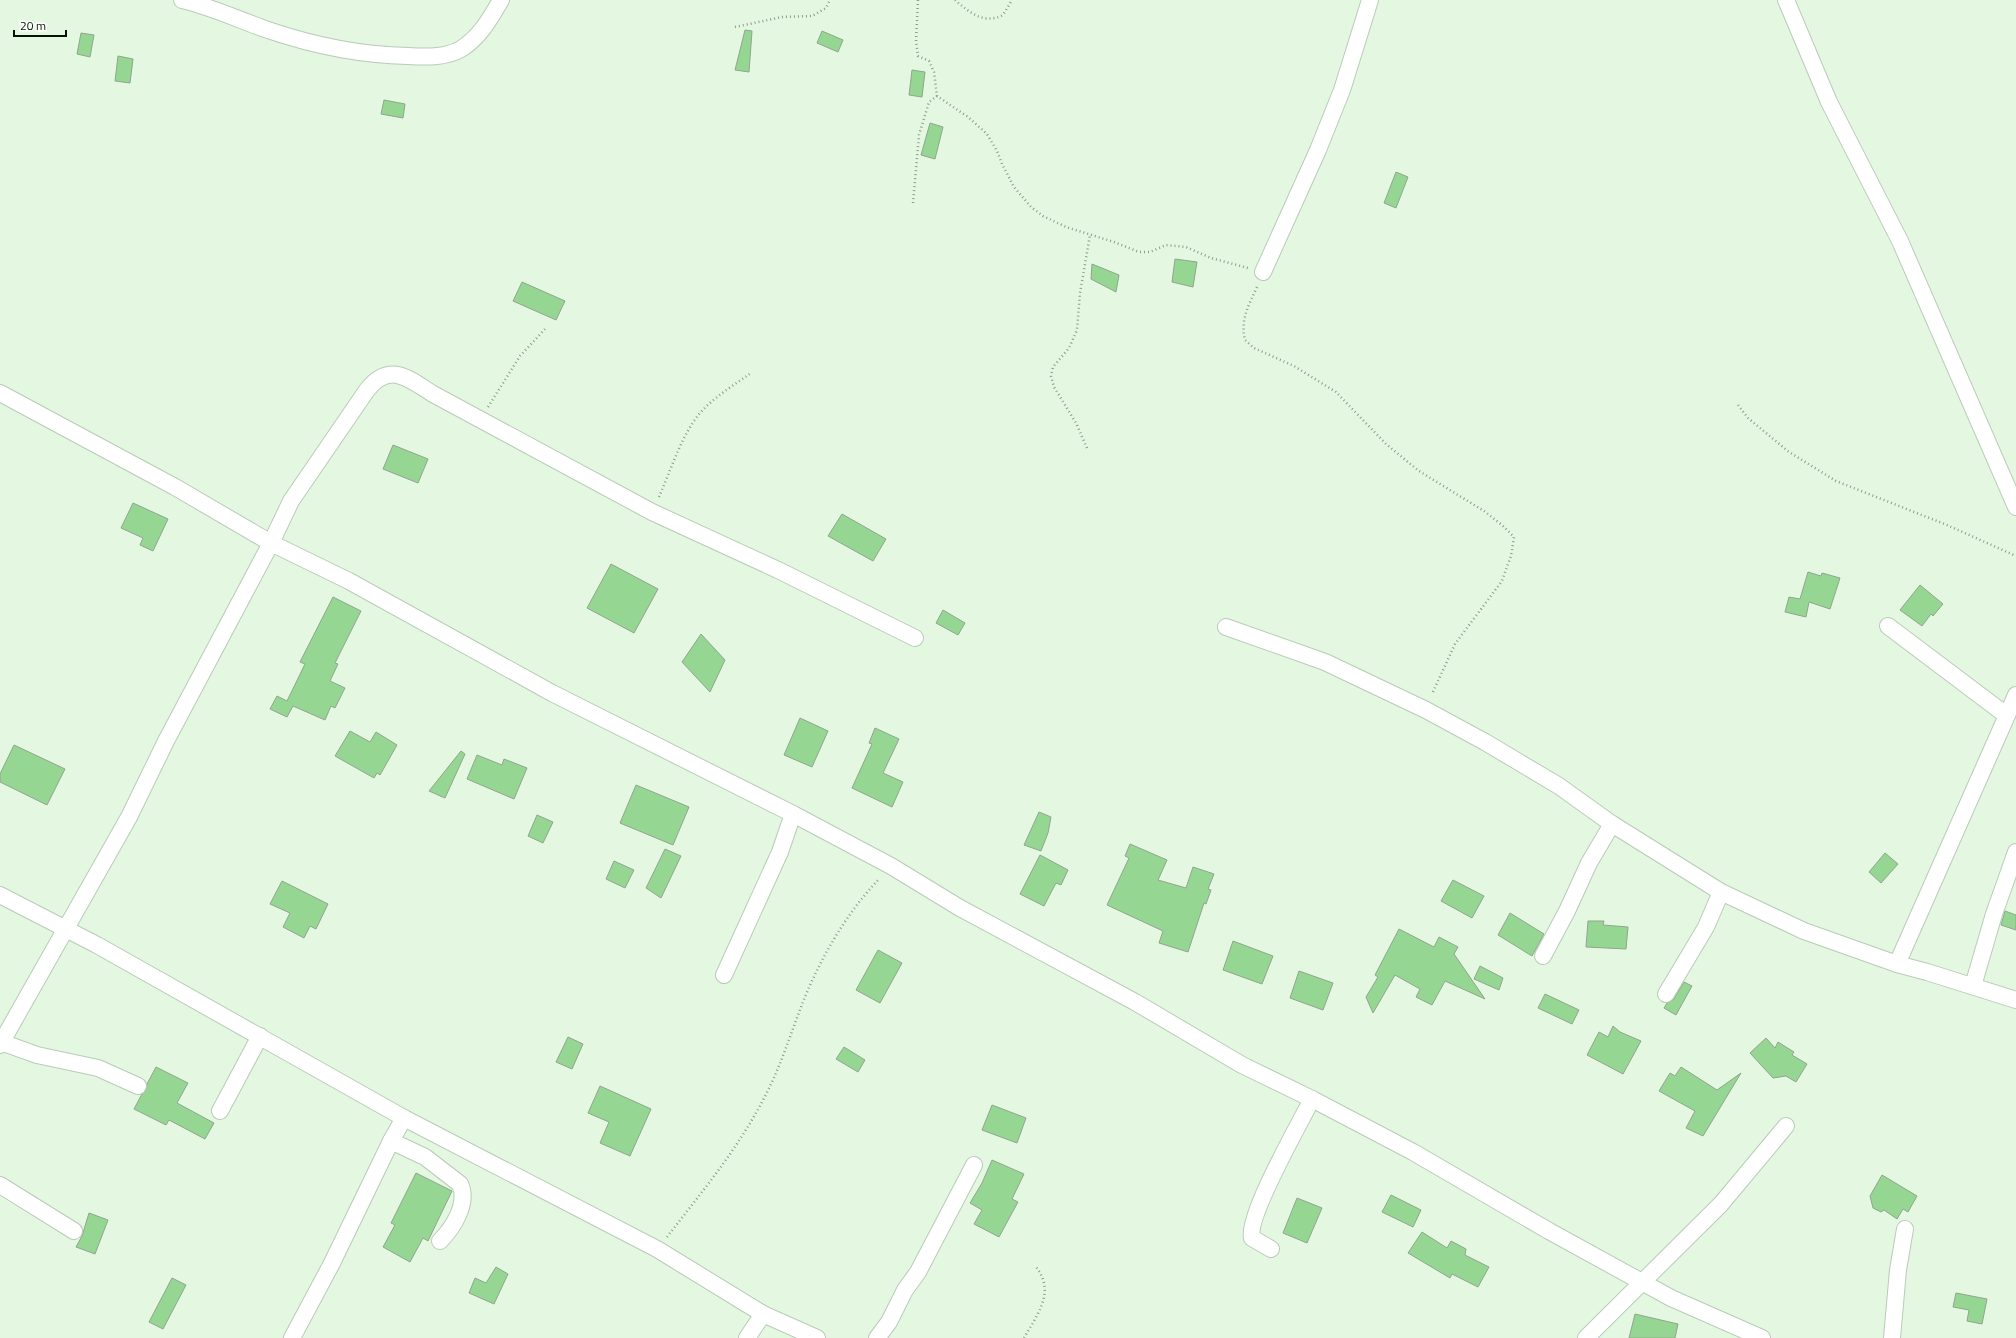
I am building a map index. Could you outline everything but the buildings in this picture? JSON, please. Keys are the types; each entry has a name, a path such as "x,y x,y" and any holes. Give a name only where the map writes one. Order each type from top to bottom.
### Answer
{"street":[{"path":"182,0 209,3 268,30 311,42 350,50 395,56 428,57 445,55 460,49 475,39 501,0"},
{"path":"1263,272 1315,157 1342,90 1370,0"},
{"path":"1786,0 1829,102 1900,241 2016,508"},
{"path":"138,1086 98,1068 37,1055 1,1043 129,817 166,741 271,543 290,501 338,430 375,380 391,373 408,378 433,394 652,512 778,570 915,638"},
{"path":"0,393 155,476 271,543 350,581 552,693 793,814 892,866 960,908 1135,1002 1242,1065 1312,1098 1412,1152 1549,1231 1671,1298 1762,1338"},
{"path":"1888,626 2006,715"},
{"path":"1226,627 1325,662 1426,710 1485,742 1558,786 1612,824 1721,892 1804,931 1897,964 2016,1000"},
{"path":"1897,964 2016,695"},
{"path":"724,975 780,852 793,814"},
{"path":"1543,956 1589,863 1612,824"},
{"path":"1973,986 1994,914 2016,852"},
{"path":"1666,994 1706,927 1721,892"},
{"path":"0,895 97,945 404,1118 657,1250 763,1314 817,1338"},
{"path":"220,1111 260,1036"},
{"path":"1271,1249 1252,1238 1252,1225 1280,1160 1312,1098"},
{"path":"292,1338 332,1263 391,1141 404,1118"},
{"path":"1586,1338 1722,1204 1786,1126"},
{"path":"391,1141 425,1157 460,1184 463,1190 459,1213 447,1234 440,1242"},
{"path":"877,1338 889,1322 905,1290 921,1266 974,1165"},
{"path":"0,1185 74,1231"},
{"path":"1892,1338 1898,1270 1905,1229"},
{"path":"747,1338 763,1314"}],"path":[{"path":"735,27 782,17 812,16 826,8 830,0"},
{"path":"918,0 916,41 918,56 929,61 934,72 937,96 964,114 986,134 997,152 1014,187 1031,207 1043,216 1090,235 1114,242 1139,252 1150,252 1166,245 1186,248 1211,258 1263,272 1249,302 1243,322 1245,340 1254,348 1294,366 1336,392 1386,444 1419,471 1484,511 1502,525 1514,537 1511,556 1502,581 1455,644 1426,710"},
{"path":"955,0 978,16 989,19 1003,14 1012,0"},
{"path":"913,203 919,135 928,102 937,96"},
{"path":"1086,448 1076,423 1054,387 1051,376 1054,367 1069,348 1077,330 1080,294 1090,235"},
{"path":"480,419 520,356 546,328"},
{"path":"652,512 690,427 710,403 751,373"},
{"path":"1738,405 1748,418 1789,452 1836,481 1947,525 2016,556"},
{"path":"657,1250 719,1171 754,1117 779,1067 816,970 848,917 872,886 892,866"},
{"path":"1024,1338 1045,1294 1046,1285 1042,1274 1036,1267"}]}
